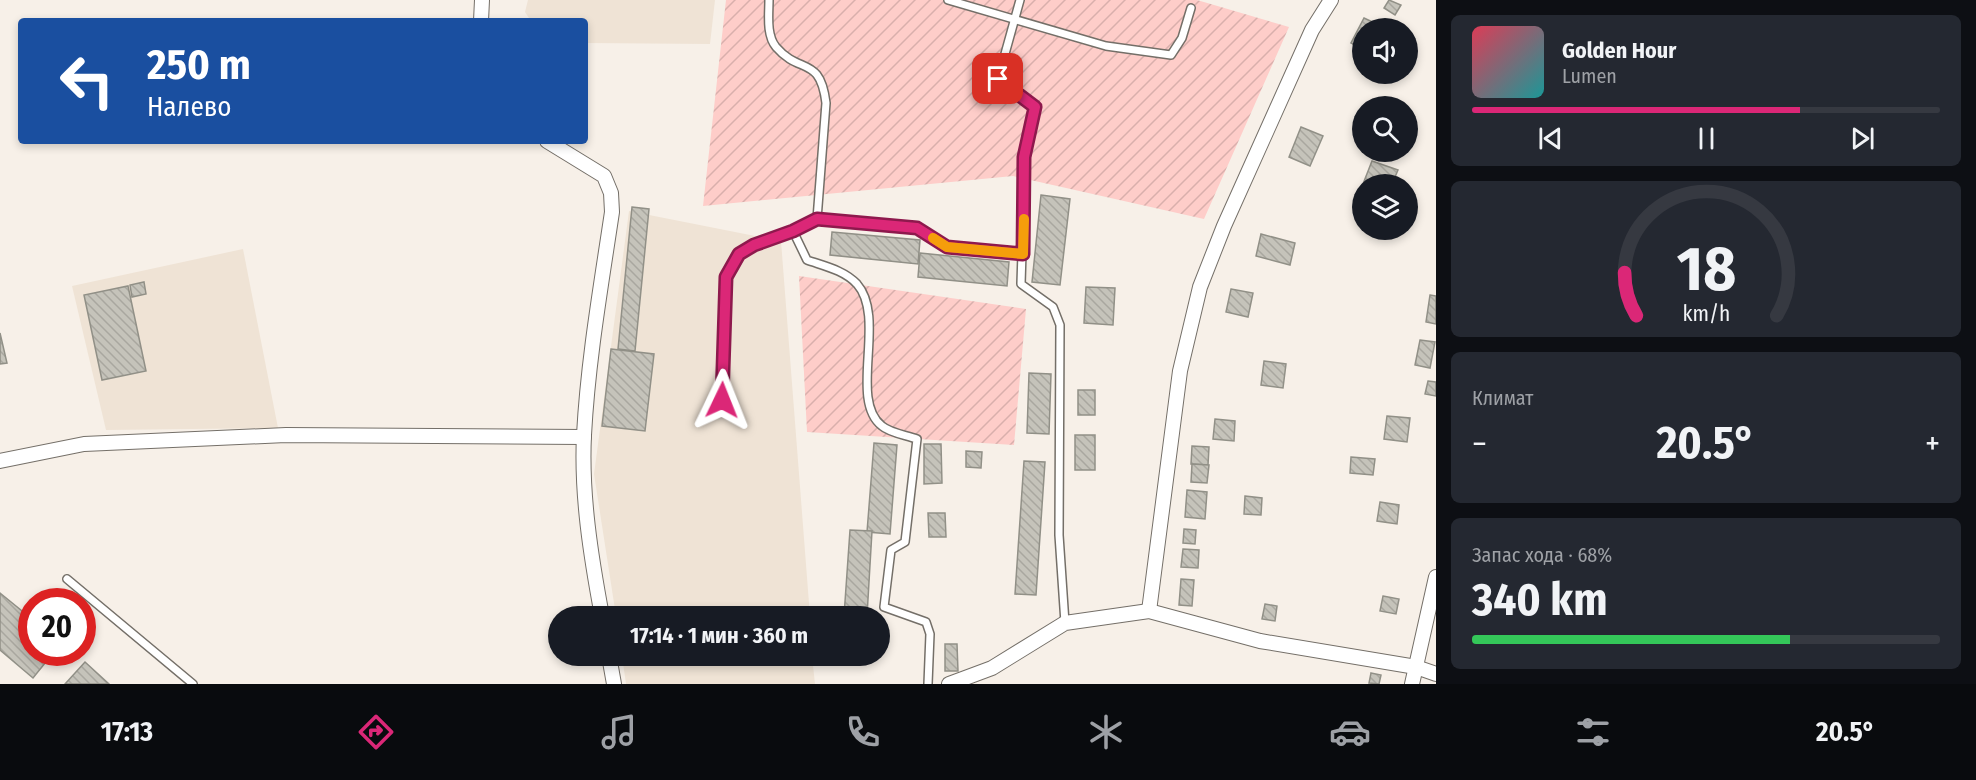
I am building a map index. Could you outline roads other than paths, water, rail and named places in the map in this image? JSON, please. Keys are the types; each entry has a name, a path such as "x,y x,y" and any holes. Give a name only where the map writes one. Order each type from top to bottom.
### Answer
{"street":[{"path":"481,18 482,0"},
{"path":"1149,611 1180,371 1200,286 1224,226 1312,30 1331,0"},
{"path":"552,144 604,176 611,193 612,212 592,346 584,437 590,552 600,606"},
{"path":"0,461 84,444 274,435 584,437"},
{"path":"1412,684 1436,577"},
{"path":"949,684 992,668 1065,623 1149,611 1260,641 1416,667 1436,674"},
{"path":"611,666 614,684"}],"lane":[{"path":"769,0 770,33 775,46 819,75 824,86 826,104 817,219"},
{"path":"948,0 1106,46 1171,55 1182,38 1191,8"},
{"path":"1020,0 1013,18 998,79 1035,107 1024,157 1021,284 1053,308 1060,325 1059,535 1065,623"},
{"path":"722,400 726,277 739,254 817,219 917,228 947,247 1023,254"},
{"path":"793,231 807,260 840,272 857,285 868,304 867,398 872,414 882,427 917,439 905,542 891,550 884,607 926,622 930,634 928,684"},
{"path":"67,579 193,684"}]}
